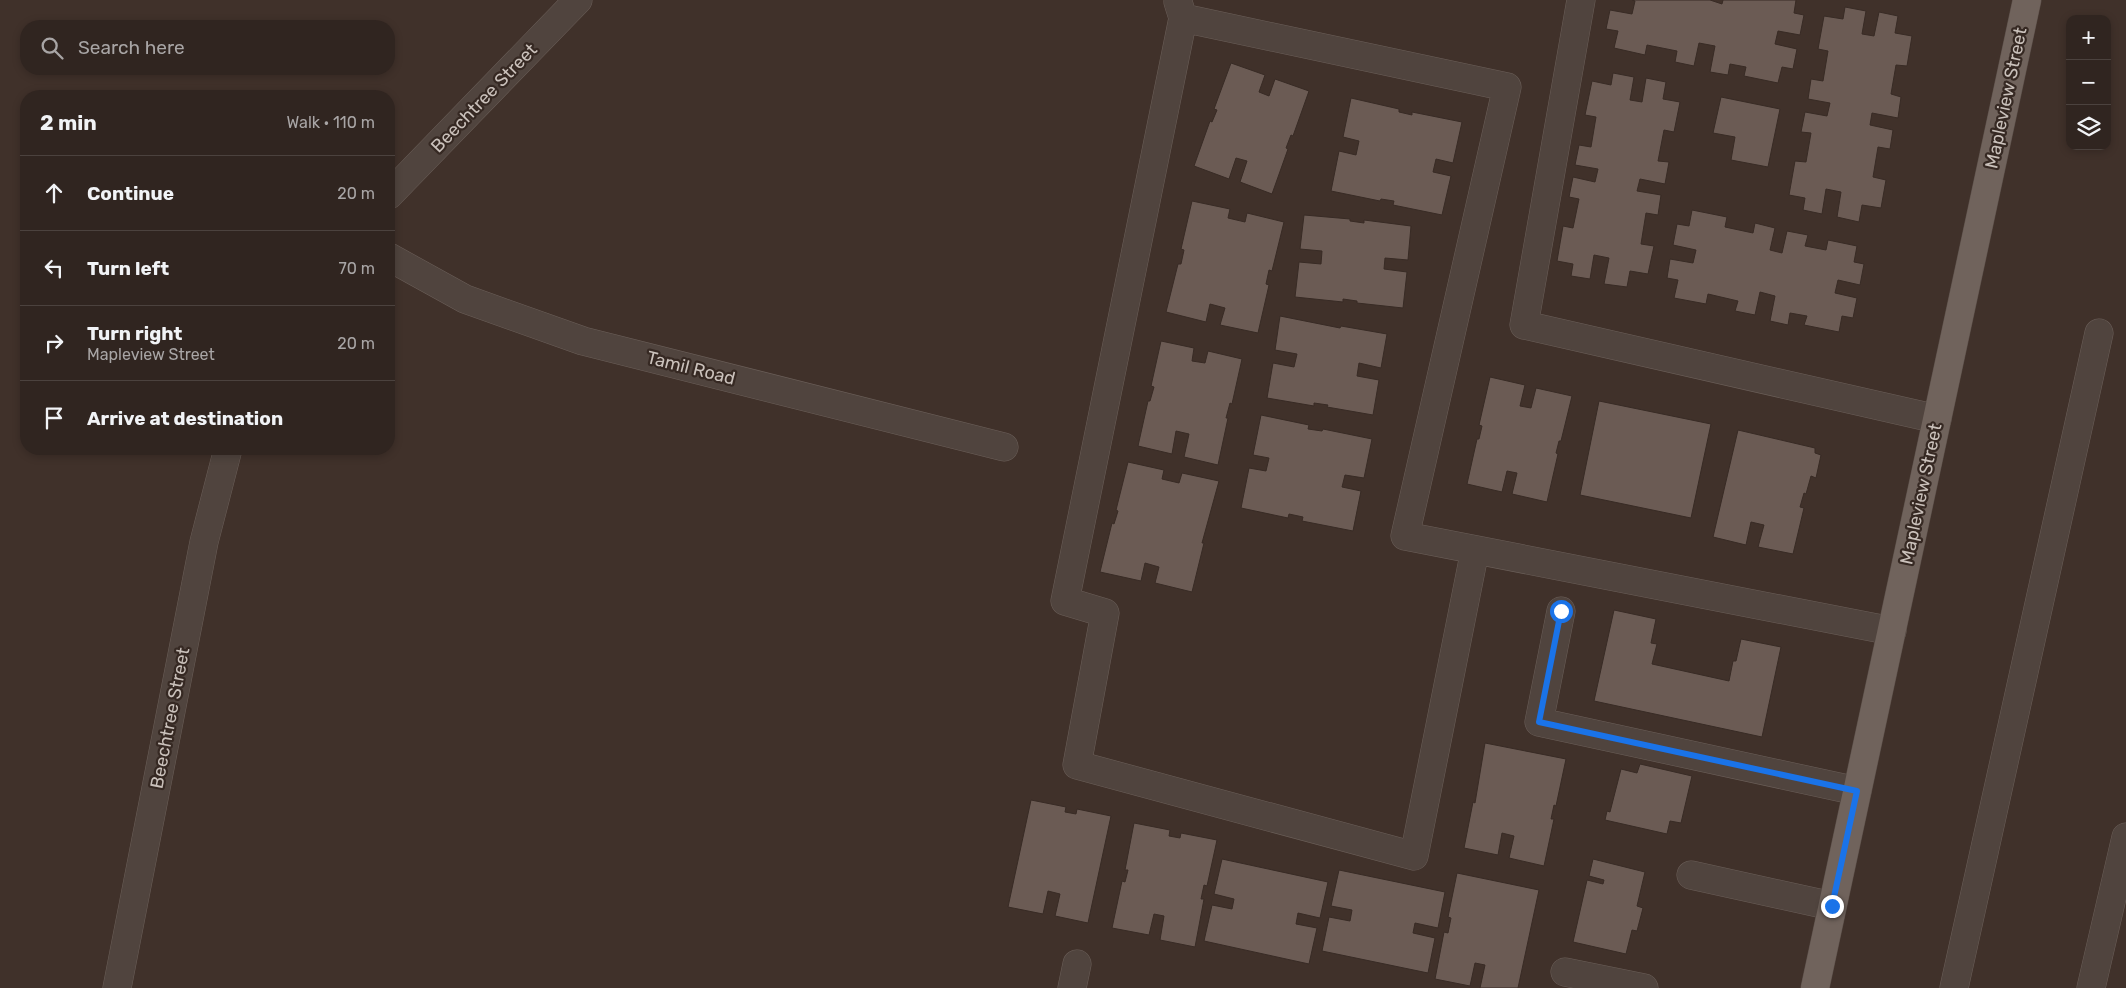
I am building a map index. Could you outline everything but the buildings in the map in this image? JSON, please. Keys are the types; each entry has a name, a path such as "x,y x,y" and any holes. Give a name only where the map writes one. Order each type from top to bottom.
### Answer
{"main road":[{"name":"Mapleview Street","path":"1815,988 2027,0"}],"street":[{"name":"Beechtree Street","path":"395,189 578,0"},
{"path":"1581,0 1524,325 1937,419"},
{"path":"1475,550 1414,856 1077,765 1105,612 1065,601 1180,9 1507,88 1406,536 1892,631"},
{"name":"Tamil Road","path":"395,260 465,299 583,340 1004,447"},
{"path":"1954,988 2099,333"},
{"name":"Beechtree Street","path":"117,988 204,542 226,455"},
{"path":"1561,611 1539,722 1857,791"},
{"path":"2091,988 2126,837"},
{"path":"1691,875 1832,906"},
{"path":"1565,972 1644,988"}],"route":[{"path":"1561,611 1539,722 1857,791 1832,906"}]}
